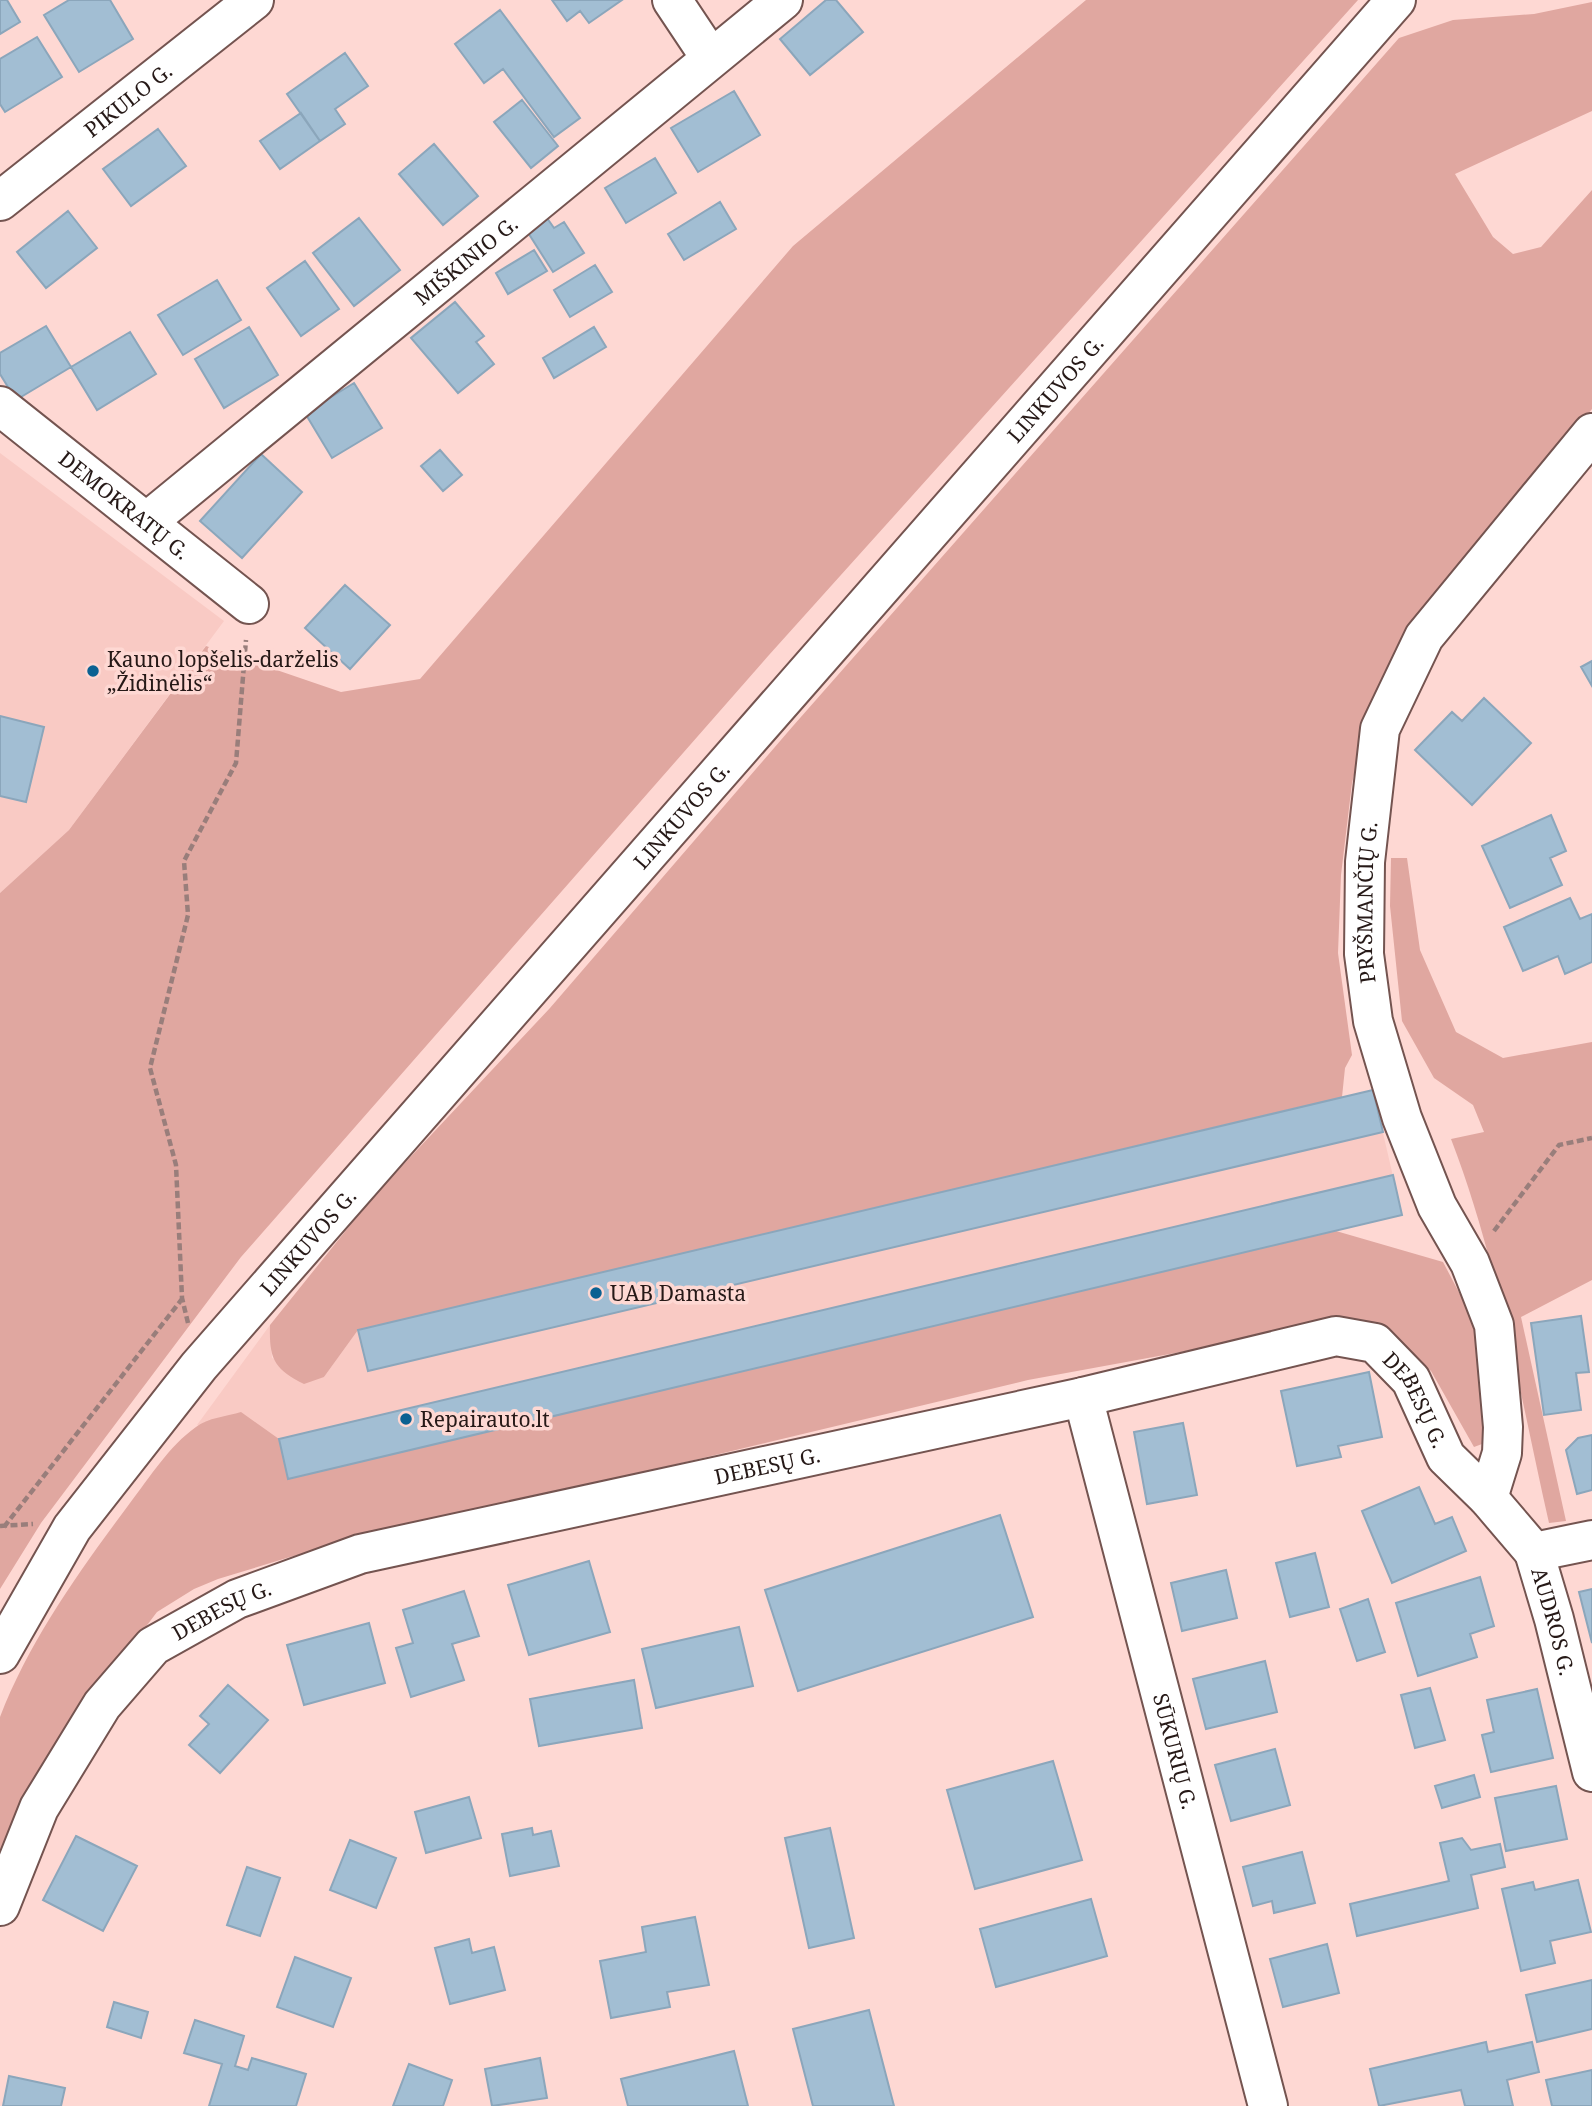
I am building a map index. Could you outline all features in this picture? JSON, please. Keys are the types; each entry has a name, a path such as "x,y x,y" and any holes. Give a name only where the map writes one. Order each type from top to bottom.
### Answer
{"street":[{"name":"PIKULO G.","path":"0,201 254,0"},
{"path":"672,0 710,57"},
{"name":"MIŠKINIO G.","path":"148,521 710,57 783,0"},
{"name":"LINKUVOS G.","path":"0,1654 72,1528 199,1366 1396,0"},
{"name":"DEMOKRATŲ G.","path":"0,406 148,521 248,604"},
{"name":"PRYŠMANČIŲ G.","path":"1488,1498 1503,1453 1494,1325 1470,1263 1437,1206 1402,1118 1373,1021 1364,954 1365,862 1380,729 1424,637 1592,433"},
{"name":"DEBESŲ G.","path":"0,1906 39,1808 102,1705 153,1646 237,1599 360,1554 1083,1397 1336,1336 1375,1343 1412,1380 1446,1457 1488,1498 1534,1552"},
{"name":"SŪKURIŲ G.","path":"1083,1397 1268,2106"},
{"path":"1534,1552 1592,1540"},
{"name":"AUDROS G.","path":"1534,1552 1554,1619 1592,1772"}],"path":[{"path":"2,1527 182,1298 176,1165 150,1068 188,915 184,861 236,764 248,604"},
{"path":"1470,1263 1559,1145 1592,1138"},
{"path":"2,1527 41,1523"}],"shaded area":[{"path":"1086,0 1358,0 769,655 241,1257 41,1523 0,1589 0,893 69,830 206,646 341,692 420,679 793,246"},
{"path":"1592,2 1592,111 1455,174 1493,237 1513,254 1541,247 1592,190 1592,409 1444,587 1373,698 1352,783 1341,875 1338,953 1352,1055 1345,1068 1342,1097 358,1330 324,1377 304,1384 280,1368 272,1355 270,1325 372,1198 550,1008 793,726 1399,38 1453,20 1534,14"},
{"name":"Kauno lopšelis-darželis „Židinėlis“","path":"0,453 224,621 69,830 0,893"},
{"path":"1391,858 1407,858 1420,950 1456,1032 1503,1058 1592,1042 1592,1280 1521,1317 1566,1521 1549,1523 1495,1280 1468,1185 1451,1139 1484,1132 1473,1105 1434,1078 1402,1021 1390,906"},
{"path":"1373,1090 1402,1215 288,1479 197,1425 270,1325 272,1358 324,1377 358,1330"},
{"path":"1336,1231 1443,1262 1474,1321 1486,1431 1482,1444 1474,1447 1431,1371 1384,1332 1334,1324 1028,1380 290,1557 218,1579 194,1589 157,1612 123,1657 0,1871 0,1717 12,1688 41,1632 93,1553 169,1453 201,1424 241,1412 279,1439 289,1478"}],"building":[{"path":"0,0 7,0 20,22 0,34"},
{"path":"69,0 110,0 133,39 79,72 44,15"},
{"path":"552,0 622,0 589,23 580,11 567,21"},
{"path":"826,0 836,0 863,32 810,75 780,39"},
{"path":"500,10 580,118 554,137 503,69 484,83 455,44"},
{"path":"37,37 62,77 5,112 0,104 0,59"},
{"path":"345,53 368,86 335,109 345,124 320,141 287,94"},
{"path":"734,91 760,135 698,172 671,128"},
{"path":"522,100 558,146 531,168 494,122"},
{"path":"301,113 320,141 280,169 260,141"},
{"path":"158,129 186,166 131,206 103,169"},
{"path":"434,144 478,196 443,225 399,174"},
{"path":"655,158 676,193 626,223 605,188"},
{"path":"720,202 736,229 684,260 668,234"},
{"path":"68,211 97,248 46,288 17,252"},
{"path":"359,218 400,270 354,306 313,253"},
{"path":"547,218 554,228 564,222 584,253 553,272 527,231"},
{"path":"534,250 547,271 508,294 496,273"},
{"path":"305,261 339,309 301,336 267,288"},
{"path":"595,265 612,292 570,317 554,290"},
{"path":"217,280 241,320 183,355 158,315"},
{"path":"455,302 484,336 476,342 494,364 458,393 411,338"},
{"path":"46,326 71,367 16,400 0,374 0,353"},
{"path":"249,327 278,375 224,408 195,359"},
{"path":"594,327 606,347 554,378 543,358"},
{"path":"130,332 156,374 97,410 71,367"},
{"path":"354,383 382,428 332,458 305,413"},
{"path":"440,450 462,475 443,491 421,466"},
{"path":"261,454 302,492 242,558 200,521"},
{"path":"345,585 390,625 350,669 305,628"},
{"path":"1592,661 1592,686 1581,667"},
{"path":"1484,698 1531,743 1472,805 1415,750 1452,712 1462,721"},
{"path":"0,716 44,727 26,802 0,796"},
{"path":"1551,815 1566,851 1550,858 1562,885 1510,908 1482,846"},
{"path":"1570,898 1580,919 1592,914 1592,962 1565,974 1558,956 1523,971 1504,927"},
{"path":"1373,1090 1383,1132 368,1371 358,1330"},
{"path":"1393,1175 1402,1215 288,1479 279,1439"},
{"path":"1581,1316 1589,1372 1576,1373 1581,1410 1544,1415 1531,1323"},
{"path":"1369,1372 1382,1437 1338,1446 1341,1457 1297,1466 1281,1391"},
{"path":"1183,1423 1197,1495 1147,1504 1134,1432"},
{"path":"1592,1435 1592,1490 1577,1494 1566,1450 1578,1438"},
{"path":"1419,1487 1435,1524 1452,1517 1466,1551 1392,1583 1362,1511"},
{"path":"1000,1515 1033,1617 798,1691 765,1590"},
{"path":"1315,1553 1329,1607 1290,1617 1276,1563"},
{"path":"589,1561 610,1632 529,1655 508,1585"},
{"path":"1226,1570 1237,1618 1182,1631 1171,1583"},
{"path":"1480,1577 1494,1626 1470,1634 1477,1657 1418,1676 1396,1603"},
{"path":"1592,1589 1592,1643 1579,1592"},
{"path":"464,1591 479,1636 452,1644 464,1680 411,1697 396,1648 413,1643 403,1610"},
{"path":"1368,1599 1385,1652 1357,1661 1340,1609"},
{"path":"369,1623 385,1683 304,1705 287,1645"},
{"path":"739,1627 753,1686 656,1708 642,1649"},
{"path":"1265,1661 1277,1712 1206,1729 1193,1679"},
{"path":"634,1680 642,1728 539,1746 530,1699"},
{"path":"228,1685 268,1720 220,1773 189,1745 209,1724 200,1716"},
{"path":"1430,1688 1445,1740 1415,1748 1401,1695"},
{"path":"1537,1689 1553,1758 1491,1772 1482,1735 1494,1732 1487,1700"},
{"path":"1275,1749 1290,1805 1231,1821 1215,1765"},
{"path":"1053,1761 1082,1860 975,1889 947,1790"},
{"path":"1474,1775 1480,1797 1442,1808 1435,1786"},
{"path":"1556,1786 1567,1839 1506,1851 1495,1798"},
{"path":"469,1797 481,1838 426,1853 415,1812"},
{"path":"532,1828 533,1835 551,1831 559,1866 510,1876 502,1834"},
{"path":"830,1828 854,1938 809,1948 785,1838"},
{"path":"76,1836 137,1866 103,1931 43,1900"},
{"path":"1462,1838 1471,1850 1500,1844 1505,1867 1471,1875 1478,1908 1357,1936 1350,1904 1449,1881 1440,1843"},
{"path":"350,1840 396,1858 376,1908 330,1890"},
{"path":"1302,1852 1315,1903 1274,1913 1272,1901 1253,1906 1243,1867"},
{"path":"247,1867 280,1878 260,1936 227,1925"},
{"path":"1578,1880 1591,1932 1550,1941 1555,1963 1521,1971 1502,1889 1533,1882 1535,1890"},
{"path":"1091,1899 1107,1956 996,1987 980,1929"},
{"path":"695,1917 709,1985 667,1992 670,2007 611,2018 600,1961 646,1952 642,1927"},
{"path":"469,1939 472,1953 494,1947 505,1990 450,2004 435,1948"},
{"path":"1327,1944 1339,1993 1283,2007 1270,1959"},
{"path":"295,1957 351,1978 333,2027 277,2007"},
{"path":"1592,1980 1592,2029 1537,2042 1526,1995"},
{"path":"114,2002 148,2012 141,2038 107,2027"},
{"path":"869,2010 894,2106 813,2106 793,2029"},
{"path":"195,2020 244,2036 235,2066 248,2070 252,2058 306,2074 296,2106 209,2106 222,2064 184,2053"},
{"path":"1486,2042 1488,2052 1532,2042 1539,2072 1507,2080 1513,2106 1465,2106 1461,2090 1379,2106 1370,2069"},
{"path":"734,2051 748,2106 628,2106 621,2079"},
{"path":"540,2058 547,2098 492,2106 485,2069"},
{"path":"409,2064 452,2080 443,2106 393,2106"},
{"path":"1592,2070 1592,2106 1552,2106 1546,2080"},
{"path":"9,2076 65,2088 61,2106 3,2106"}],"place":[{"name":"Kauno lopšelis-darželis „Židinėlis“","path":"93,671"},
{"name":"UAB Damasta","path":"596,1293"},
{"name":"Repairauto.lt","path":"406,1419"}]}
